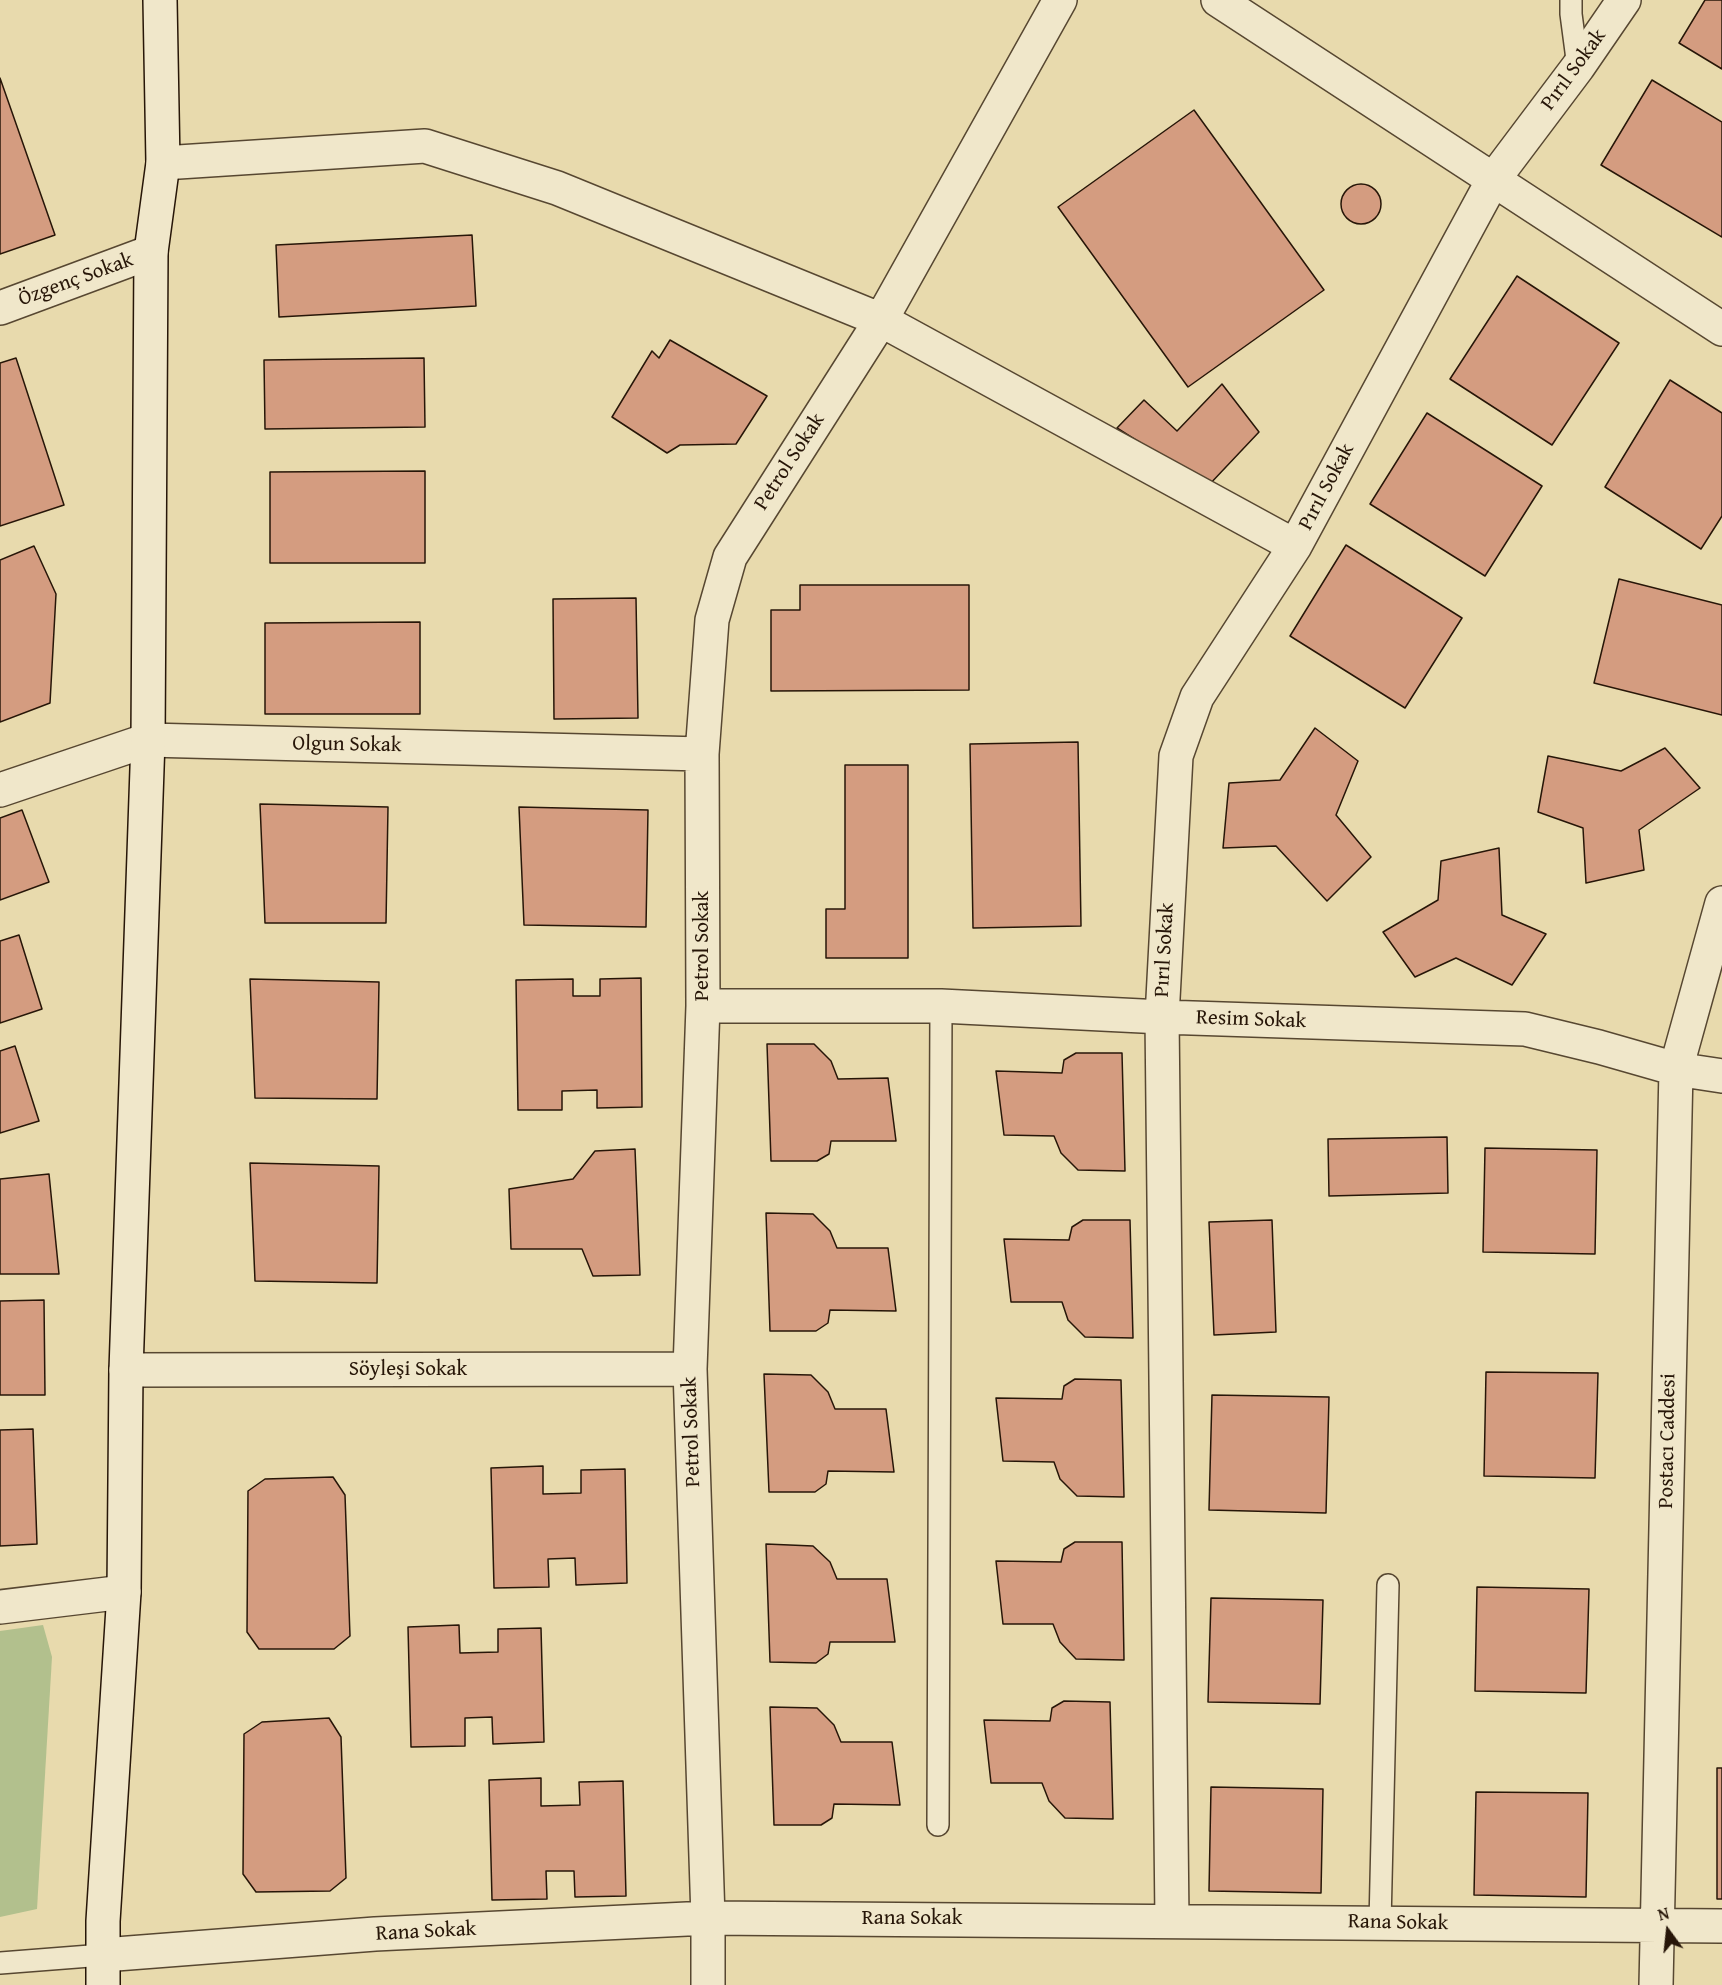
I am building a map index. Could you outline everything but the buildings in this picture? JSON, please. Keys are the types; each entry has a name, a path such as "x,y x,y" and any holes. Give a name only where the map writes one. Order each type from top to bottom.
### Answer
{"street":[{"path":"103,1970 124,1592 126,1370 148,740 152,252 163,163 160,0"},
{"name":"Petrol Sokak","path":"708,1985 708,1918 690,1369 703,1006 702,753 712,620 730,557 881,320 1060,0"},
{"path":"1218,0 1722,328"},
{"name":"Pırıl Sokak","path":"1172,1920 1162,1017 1176,756 1197,697 1295,546 1493,180 1578,67 1624,0"},
{"path":"163,163 425,146 557,188 881,320 1295,546"},
{"name":"Özgenç Sokak","path":"0,308 152,252"},
{"name":"Olgun Sokak","path":"0,790 148,740 702,753"},
{"name":"Postacı Caddesi","path":"1656,1985 1676,1069 1722,903"},
{"name":"Resim Sokak","path":"703,1006 941,1006 1162,1017 1525,1029 1676,1069 1722,1076"},
{"name":"Söyleşi Sokak","path":"126,1370 690,1369"},
{"path":"0,1607 124,1592"},
{"name":"Rana Sokak","path":"103,1970 375,1934 708,1918 1722,1926"}],"lane":[{"path":"1571,0 1578,67"},
{"path":"938,1826 941,1006"},
{"path":"1380,1923 1388,1585"},
{"path":"0,1963 103,1970"}],"green space":[{"path":"43,1625 52,1657 37,1909 0,1917 0,1631"}]}
